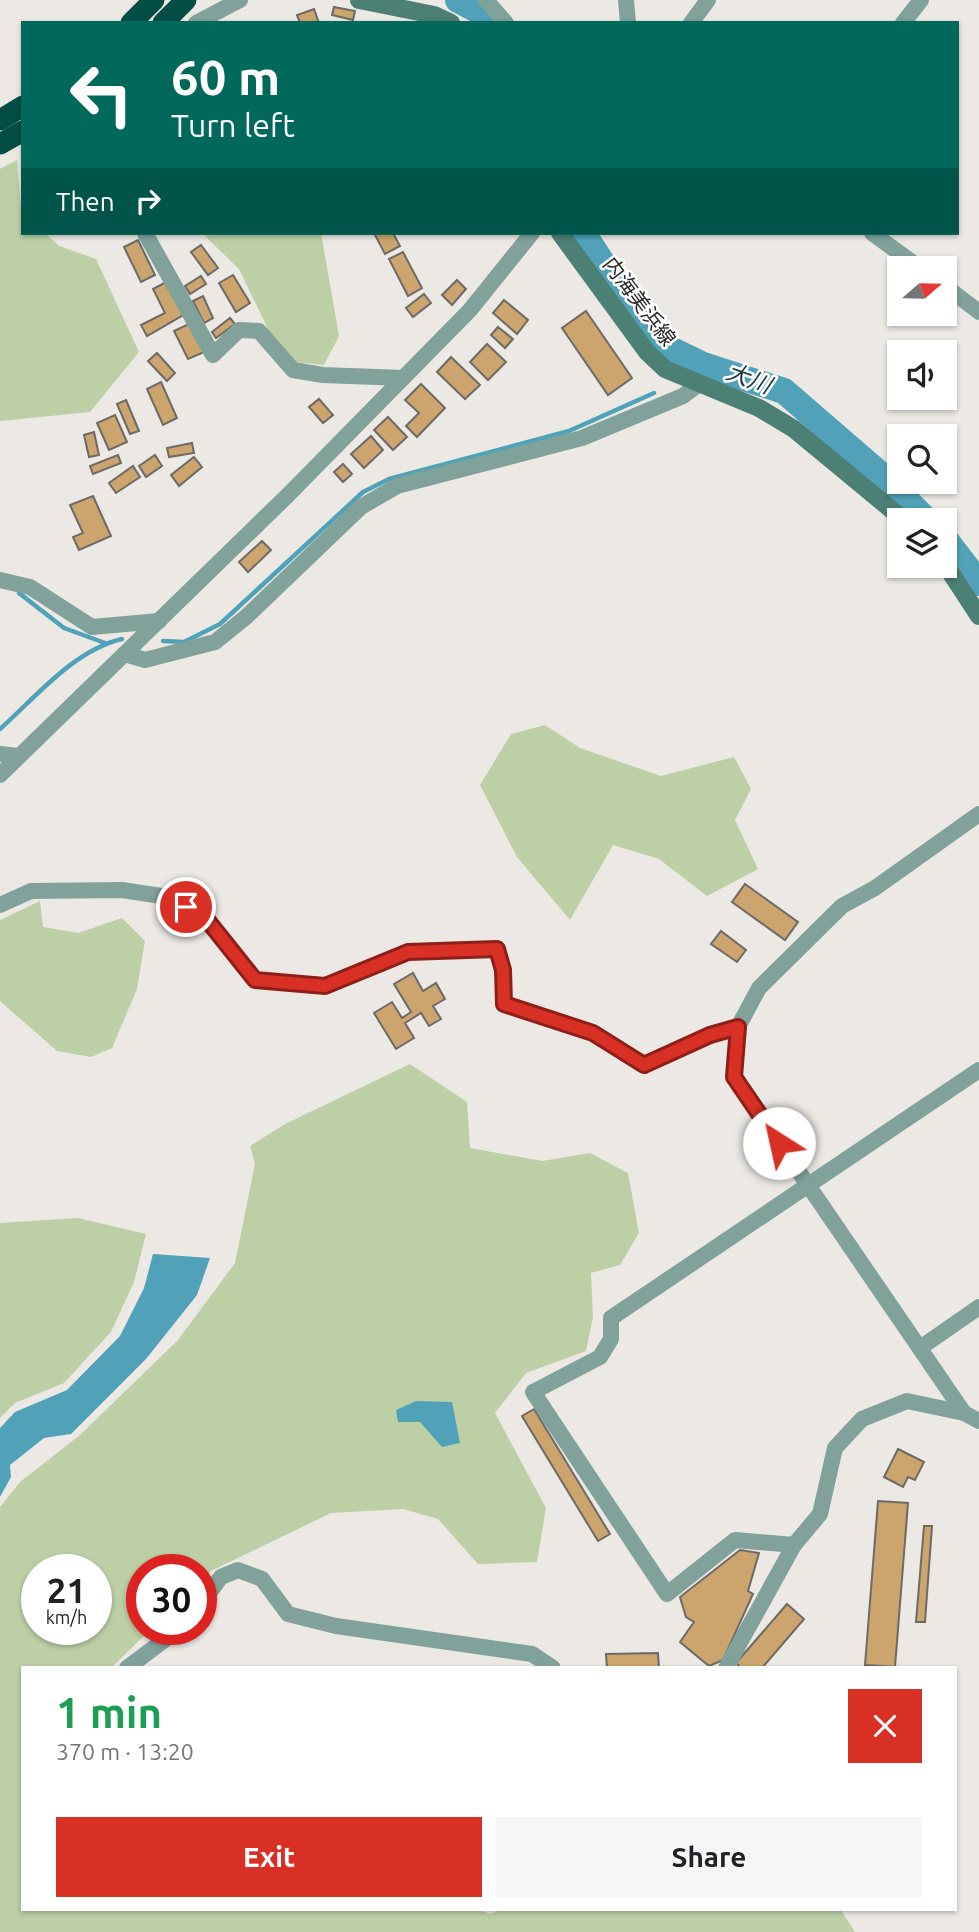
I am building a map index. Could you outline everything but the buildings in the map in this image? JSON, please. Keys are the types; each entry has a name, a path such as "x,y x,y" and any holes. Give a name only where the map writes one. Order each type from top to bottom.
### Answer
{"highway":[{"path":"133,21 154,0"},
{"path":"165,21 186,0"},
{"path":"0,120 21,107"},
{"path":"0,144 21,132"}],"main road":[{"path":"359,0 434,15 448,21"},
{"name":"内海美浜線","path":"561,235 647,352 665,369 759,408 794,429 889,508"},
{"path":"954,578 979,616"}],"street":[{"path":"200,21 240,0"},
{"path":"486,0 504,21"},
{"path":"626,0 628,21"},
{"path":"692,21 708,0"},
{"path":"905,21 921,0"},
{"path":"146,235 213,355 239,330 258,331 293,369 323,375 403,378"},
{"path":"0,775 159,621 470,310 530,235"},
{"path":"875,235 904,256"},
{"path":"957,295 979,312"},
{"path":"125,654 145,660 215,642 246,617 360,507 397,486 582,438 683,396 699,384"},
{"path":"0,580 30,587 92,626 159,621"},
{"path":"0,754 18,756"},
{"path":"972,1417 920,1348 734,1077 738,1027 759,988 842,906 875,888 979,814"},
{"path":"0,905 31,891 122,890 168,897 204,916 255,980 325,986 408,952 497,949 503,970 504,1004 593,1033 644,1065 710,1035 738,1027"},
{"path":"794,1545 735,1541 667,1594 533,1392 600,1357 611,1339 611,1318 979,1070"},
{"path":"920,1348 979,1307"},
{"path":"727,1666 794,1545 820,1514 835,1448 862,1419 907,1401 972,1417"},
{"path":"217,1582 221,1577 238,1570 262,1579 288,1614 336,1626 532,1654 550,1666"},
{"path":"130,1666 158,1645"}],"green space":[{"path":"17,160 21,235 47,235 59,246 96,259 139,352 90,412 0,421 0,169"},
{"path":"204,235 321,235 339,336 324,365 295,362 269,331 239,269"},
{"path":"545,725 580,748 661,776 734,757 751,789 735,820 758,869 707,896 659,859 613,845 570,920 517,857 480,785 511,734"},
{"path":"40,901 43,927 78,933 122,918 145,941 137,989 112,1048 91,1057 57,1051 0,1001 0,920"},
{"path":"410,1064 467,1102 470,1148 542,1161 590,1153 628,1173 639,1233 620,1265 591,1273 593,1317 586,1351 526,1373 495,1413 546,1508 537,1562 478,1564 438,1519 403,1509 331,1513 217,1568 217,1554 126,1554 126,1645 135,1645 113,1666 21,1666 21,1911 482,1911 490,1914 498,1911 841,1911 855,1932 0,1932 0,1507 20,1482 80,1435 178,1340 235,1263 255,1164 250,1146 285,1124"},
{"path":"78,1218 146,1234 134,1282 111,1332 64,1383 15,1403 0,1418 0,1223"}],"water":[{"path":"153,1254 210,1258 197,1295 146,1359 71,1434 44,1438 10,1465 11,1477 0,1497 0,1428 15,1412 67,1390 120,1336 144,1288"},
{"path":"416,1401 452,1402 460,1443 442,1447 420,1422 398,1422 396,1410"}],"waterway":[{"name":"大川","path":"458,0 483,13 490,21"},
{"name":"大川","path":"584,235 613,279 668,348 703,365 784,391 888,481 914,508"},
{"path":"163,641 184,642 220,624 363,492 389,479 569,431 654,393"},
{"name":"大川","path":"957,555 979,583"},
{"path":"19,593 64,628 105,643"},
{"path":"0,729 72,664 88,653 122,639"}],"route":[{"path":"186,907 204,916 255,980 325,986 408,952 497,949 503,970 504,1004 593,1033 644,1065 710,1035 738,1027 734,1077 779,1143"}]}
